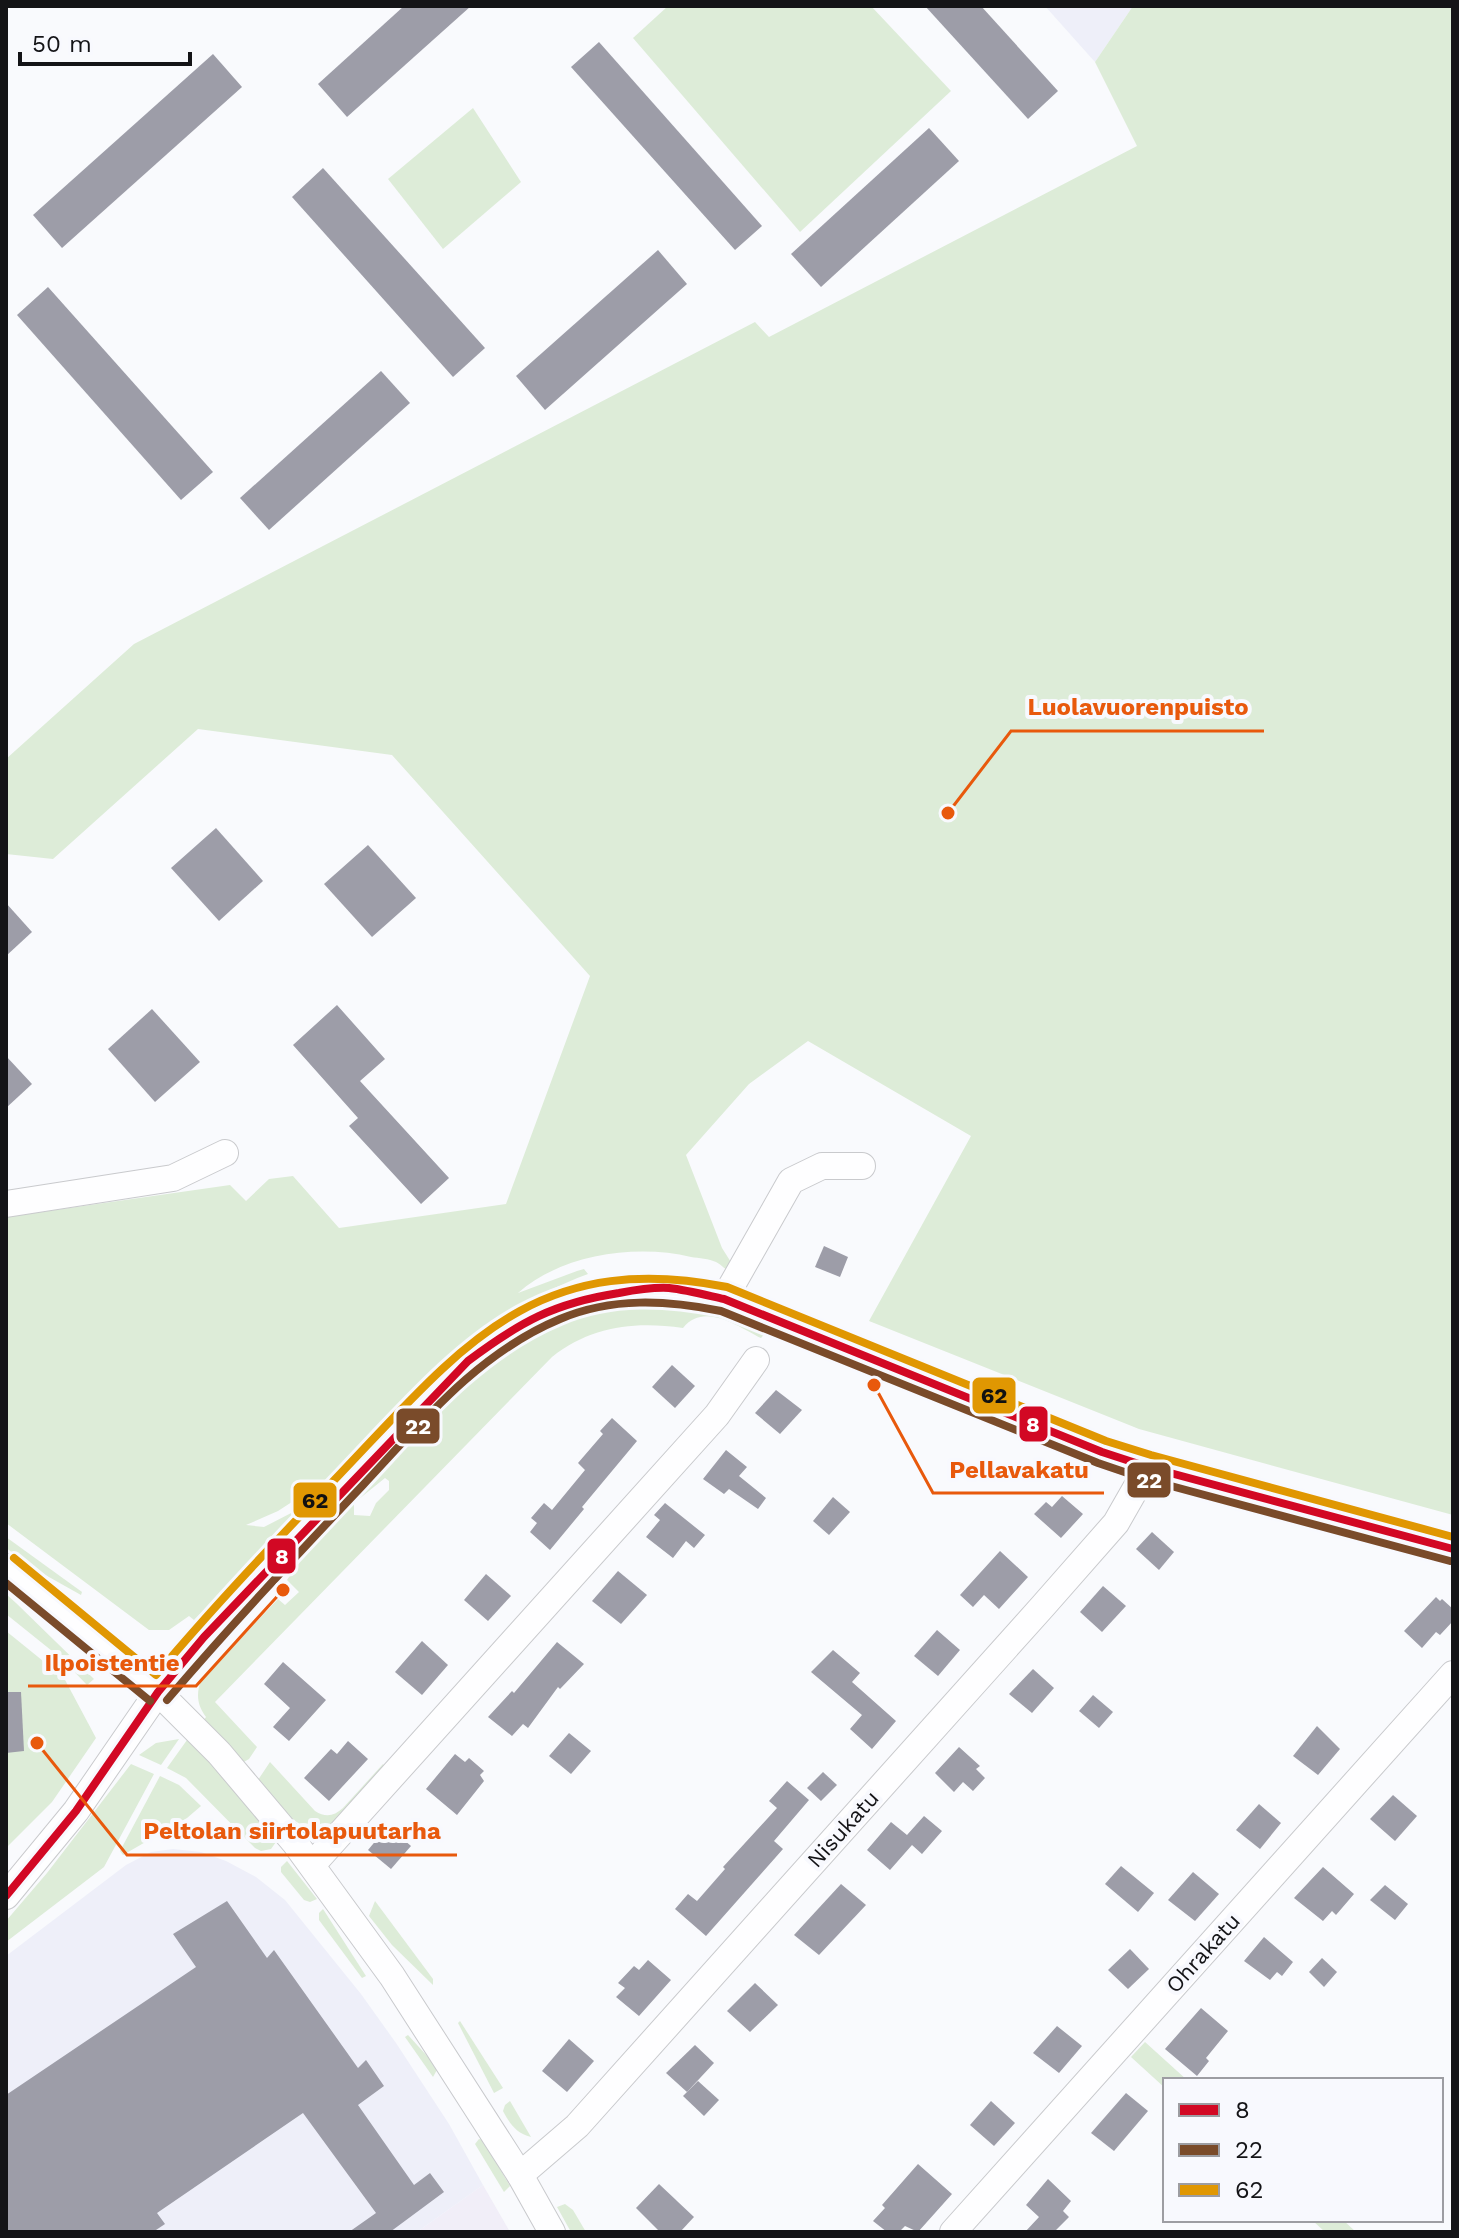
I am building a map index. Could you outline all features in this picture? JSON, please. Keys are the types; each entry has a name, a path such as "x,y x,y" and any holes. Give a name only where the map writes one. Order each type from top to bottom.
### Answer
{"street":[{"path":"6,1204 156,1182 173,1178 225,1153"},
{"path":"724,1299 791,1181 822,1166 862,1166"},
{"path":"6,1896 76,1811 158,1692 204,1637 448,1379 510,1329 558,1306 585,1298 667,1288 724,1299 1102,1452 1453,1549"},
{"path":"312,1865 717,1415 756,1360"},
{"name":"Nisukatu","path":"520,2175 577,2126 1116,1523 1148,1467"},
{"path":"6,1567 158,1692 219,1753 312,1865 392,1976 520,2175 552,2232"},
{"name":"Ohrakatu","path":"953,2232 1453,1674"}],"shaded area":[{"path":"1045,6 1133,6 1095,62"},
{"path":"173,1849 201,1852 226,1861 256,1877 285,1900 396,2043 449,2124 483,2185 417,2232 6,2232 6,1956 126,1865 151,1852"},
{"path":"483,2185 510,2232 417,2232"}],"green space":[{"path":"668,6 871,6 951,91 800,232 633,38"},
{"path":"1133,6 1453,6 1453,1515 1139,1429 869,1321 971,1136 808,1041 749,1084 686,1155 722,1248 734,1267 732,1272 704,1259 670,1253 624,1252 578,1261 536,1280 518,1293 584,1269 588,1274 516,1308 483,1330 452,1356 194,1620 189,1616 169,1630 149,1630 6,1523 6,1217 230,1185 246,1201 269,1179 293,1176 339,1228 506,1204 590,976 392,755 198,729 53,859 6,854 6,759 134,644 755,322 769,337 1137,146 1095,62","holes":["332,1476 297,1510 264,1527 246,1525 278,1511"]},
{"path":"473,108 521,182 443,249 388,179"},
{"path":"667,1305 723,1313 768,1330 761,1338 722,1319 701,1317 691,1320 683,1328 648,1325 598,1332 552,1357 215,1702 257,1747 242,1763 203,1721 206,1717 198,1695 201,1680 278,1599 285,1605 299,1592 287,1580 323,1528 454,1393 483,1368 545,1328 580,1315 621,1307","holes":["385,1478 389,1481 389,1490 376,1503 370,1516 354,1515 354,1503"]},
{"path":"6,1537 82,1592 81,1595 6,1548"},
{"path":"6,1594 94,1679 87,1685 62,1659 6,1614"},
{"path":"6,1631 64,1678 96,1738 52,1802 6,1848"},
{"path":"179,1739 161,1765 139,1755 156,1743"},
{"path":"187,1740 200,1750 275,1836 276,1842 271,1849 261,1851 255,1848 186,1778 167,1768"},
{"path":"270,1762 315,1811 326,1815 343,1808 383,1764 389,1773 330,1831 318,1831 307,1828 288,1815 258,1780"},
{"path":"131,1764 154,1774 104,1867 6,1942 6,1921"},
{"path":"160,1776 179,1785 201,1806 187,1818 123,1855 120,1851"},
{"path":"287,1861 317,1899 310,1902 304,1900 281,1872"},
{"path":"375,1901 433,1979 433,1985 392,1945 369,1916"},
{"path":"323,1909 366,1976 362,1978 319,1920"},
{"path":"460,2021 503,2088 494,2093 458,2023"},
{"path":"408,2035 438,2068 433,2077 405,2037"},
{"path":"1145,2042 1185,2078 1163,2078 1163,2086 1131,2057"},
{"path":"510,2101 531,2137 517,2130 503,2111"},
{"path":"479,2139 483,2140 510,2186 504,2192 475,2144"},
{"path":"565,2204 573,2210 586,2232 571,2232 557,2207"},
{"path":"1314,2222 1345,2222 1356,2232 1325,2232"}],"building":[{"path":"404,6 471,6 347,117 318,84"},
{"path":"925,6 981,6 1058,91 1028,119"},
{"path":"599,42 762,226 735,250 571,67"},
{"path":"213,54 242,87 62,248 33,215"},
{"path":"929,128 959,161 821,287 791,254"},
{"path":"323,168 485,348 453,377 292,197"},
{"path":"658,250 687,284 545,410 516,376"},
{"path":"48,287 213,472 181,500 17,315"},
{"path":"381,371 410,403 269,530 240,498"},
{"path":"216,828 263,881 219,921 171,868"},
{"path":"368,845 416,898 372,937 324,884"},
{"path":"6,903 32,932 6,956"},
{"path":"337,1005 385,1059 360,1081 449,1178 421,1204 349,1126 358,1118 293,1045"},
{"path":"152,1009 200,1062 155,1102 108,1049"},
{"path":"6,1056 32,1084 6,1108"},
{"path":"824,1246 848,1257 840,1277 815,1267"},
{"path":"672,1365 695,1386 675,1408 652,1387"},
{"path":"776,1390 802,1410 780,1434 755,1413"},
{"path":"612,1418 637,1441 550,1550 530,1532 537,1523 531,1518 544,1503 552,1510 585,1470 578,1463 603,1434 600,1431"},
{"path":"726,1450 747,1467 739,1476 766,1498 758,1509 729,1489 724,1494 703,1479"},
{"path":"1062,1496 1083,1514 1061,1538 1034,1514 1046,1502 1052,1507"},
{"path":"833,1497 850,1512 829,1535 813,1521"},
{"path":"665,1503 705,1535 694,1548 686,1541 673,1558 646,1537 660,1520 654,1515"},
{"path":"1152,1532 1174,1552 1159,1570 1136,1549"},
{"path":"1000,1551 1028,1577 999,1609 984,1595 973,1607 960,1595"},
{"path":"618,1571 647,1595 621,1624 592,1601"},
{"path":"486,1574 511,1596 488,1621 464,1600"},
{"path":"1103,1586 1126,1606 1102,1632 1080,1612"},
{"path":"1436,1597 1453,1609 1453,1621 1440,1635 1436,1632 1422,1648 1404,1631"},
{"path":"937,1630 960,1650 938,1676 914,1656"},
{"path":"422,1641 448,1665 422,1695 395,1672"},
{"path":"557,1642 584,1664 560,1689 558,1687 528,1728 523,1724 512,1736 488,1717 512,1691 514,1693"},
{"path":"833,1650 860,1673 852,1682 896,1721 872,1749 850,1729 862,1715 811,1672"},
{"path":"283,1662 326,1700 289,1741 273,1727 290,1708 264,1684"},
{"path":"1033,1669 1054,1688 1032,1713 1009,1694"},
{"path":"6,1692 21,1692 24,1751 6,1753"},
{"path":"1093,1695 1113,1712 1099,1728 1079,1711"},
{"path":"1317,1726 1340,1749 1318,1775 1293,1756"},
{"path":"569,1733 591,1751 571,1774 549,1756"},
{"path":"348,1741 368,1759 329,1801 304,1778 331,1749 337,1754"},
{"path":"959,1747 980,1766 976,1769 985,1778 973,1791 963,1782 954,1792 935,1773"},
{"path":"455,1754 465,1762 469,1758 484,1771 480,1775 484,1781 457,1815 426,1789"},
{"path":"823,1772 837,1785 821,1801 807,1788"},
{"path":"787,1781 809,1800 774,1841 783,1849 706,1936 675,1909 688,1894 697,1901 725,1869 723,1867 777,1808 769,1801"},
{"path":"1393,1795 1417,1816 1395,1841 1370,1819"},
{"path":"1259,1804 1281,1823 1260,1849 1236,1830"},
{"path":"924,1816 942,1831 922,1854 912,1845 890,1870 867,1850 891,1822 907,1835"},
{"path":"388,1826 411,1846 391,1869 368,1850"},
{"path":"1121,1866 1154,1893 1138,1912 1105,1884"},
{"path":"1323,1867 1354,1894 1336,1915 1332,1911 1323,1921 1294,1898"},
{"path":"1193,1872 1219,1894 1195,1921 1168,1900"},
{"path":"841,1884 866,1905 819,1955 794,1935"},
{"path":"1385,1885 1408,1904 1395,1920 1370,1900"},
{"path":"227,1901 267,1958 274,1950 358,2068 366,2060 384,2086 358,2105 414,2185 430,2173 444,2192 390,2232 349,2232 376,2213 303,2113 157,2213 165,2224 153,2232 6,2232 6,2095 196,1967 173,1934"},
{"path":"1264,1937 1293,1962 1282,1976 1277,1972 1270,1980 1244,1961"},
{"path":"1130,1949 1149,1969 1128,1989 1108,1970"},
{"path":"1322,1958 1337,1972 1324,1987 1309,1972"},
{"path":"648,1960 671,1980 639,2016 616,1997 625,1988 618,1983 634,1966 639,1970"},
{"path":"755,1983 778,2005 750,2032 727,2011"},
{"path":"1201,2008 1228,2031 1206,2058 1209,2061 1197,2076 1165,2049"},
{"path":"1057,2026 1082,2046 1059,2073 1033,2053"},
{"path":"569,2039 594,2061 567,2092 542,2071"},
{"path":"695,2045 714,2063 687,2092 666,2073"},
{"path":"698,2081 719,2100 704,2116 683,2096"},
{"path":"1126,2093 1148,2111 1114,2151 1091,2133"},
{"path":"991,2101 1015,2123 994,2146 970,2125"},
{"path":"918,2164 952,2194 918,2232 905,2226 899,2232 887,2232 873,2221 885,2208 882,2205"},
{"path":"1048,2179 1071,2201 1063,2211 1069,2217 1054,2232 1025,2232 1039,2217 1026,2205"},
{"path":"659,2184 694,2217 680,2232 660,2232 636,2208"}],"transit line":[{"name":"62","path":"14,1558 156,1675 294,1523 425,1385 465,1349 507,1318 552,1296 603,1282 660,1279 727,1287 1106,1441 1453,1537"},
{"name":"8","path":"6,1896 76,1811 158,1692 204,1637 468,1361 521,1325 575,1302 663,1288 724,1299 1102,1452 1453,1549"},
{"name":"22","path":"167,1700 288,1565 453,1391 503,1350 530,1333 580,1312 619,1304 660,1303 721,1311 1098,1463 1145,1479 1450,1561"},
{"name":"22","path":"6,1583 150,1701"}],"place":[{"name":"Luolavuorenpuisto","path":"948,813"},
{"name":"Pellavakatu","path":"874,1385"},
{"name":"Ilpoistentie","path":"283,1590"},
{"name":"Peltolan siirtolapuutarha","path":"37,1743"}]}
